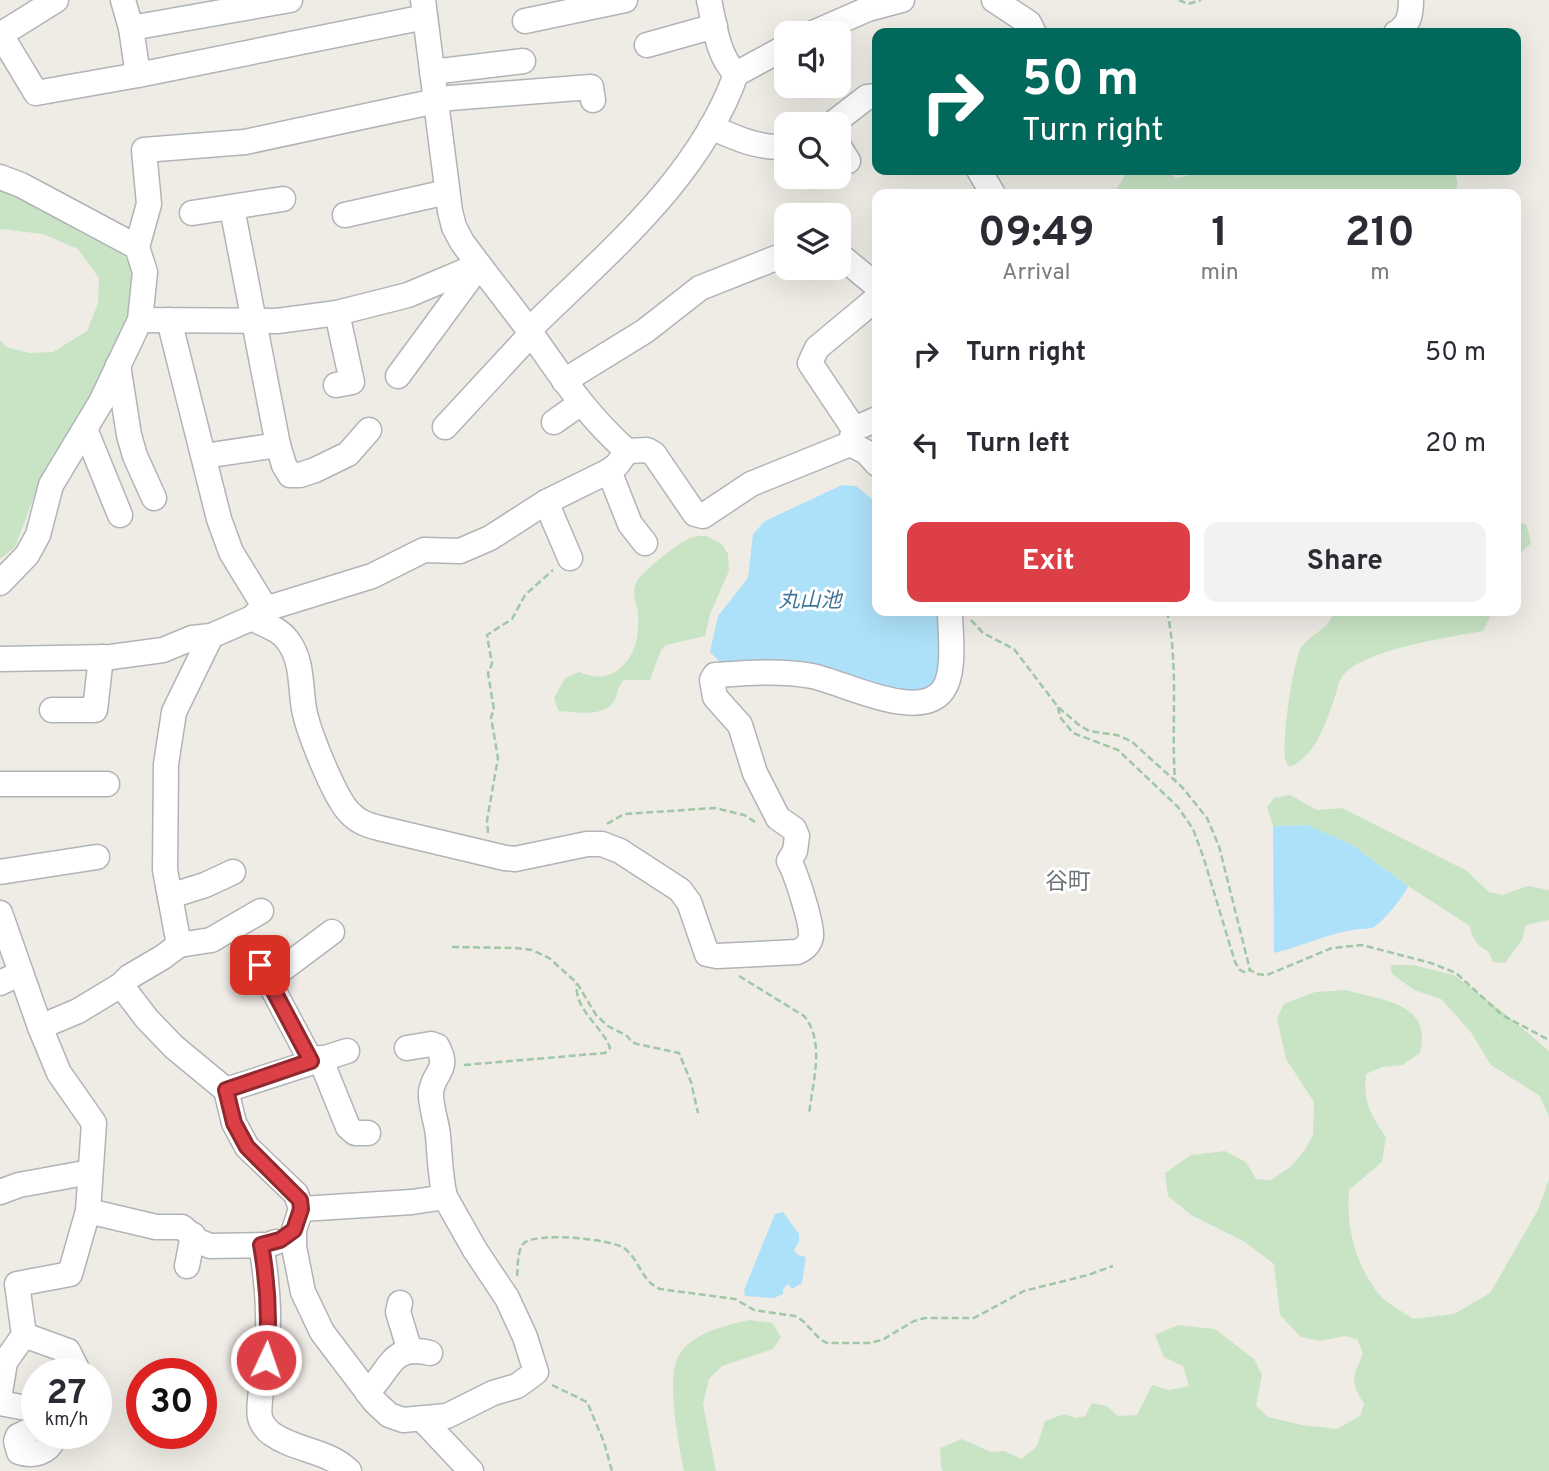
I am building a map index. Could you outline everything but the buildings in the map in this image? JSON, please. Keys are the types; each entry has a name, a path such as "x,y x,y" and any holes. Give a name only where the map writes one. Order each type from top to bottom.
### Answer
{"street":[{"path":"57,0 0,35 36,93 138,75 424,8 447,192 454,227 593,420 627,451 647,450 654,454 695,514 703,516 751,484 852,436 872,422"},
{"path":"123,0 131,28 138,75"},
{"path":"131,28 290,0"},
{"path":"525,21 625,0"},
{"path":"709,0 722,54 727,65 736,74"},
{"path":"840,21 868,9 902,0"},
{"path":"994,0 1030,23 1032,28"},
{"path":"1404,28 1411,13 1411,0"},
{"path":"647,45 715,26"},
{"path":"445,427 530,332 662,199 711,127 727,99 736,74 774,53"},
{"path":"432,72 523,61"},
{"path":"0,583 27,555 38,535 51,485 85,429 140,320 145,272 137,247 149,204 144,150 245,142 450,98 530,98 592,87 593,100"},
{"path":"848,112 867,97 872,96"},
{"path":"711,127 735,138 774,146"},
{"path":"0,177 21,185 137,247"},
{"path":"345,215 447,192"},
{"path":"192,213 283,199"},
{"path":"232,208 278,445 290,475 300,474 348,454 369,430"},
{"path":"564,381 645,331 700,288 774,259"},
{"path":"140,320 277,321 337,313 408,295 479,265"},
{"path":"398,376 479,265"},
{"path":"851,265 872,282"},
{"path":"872,302 817,348 810,363 852,436 872,459"},
{"path":"336,385 352,382 337,313"},
{"path":"169,320 219,519 231,552 258,612 289,642 297,659 309,727 339,798 352,816 362,823 379,828 515,859 587,844 602,844 620,851 680,890 689,902 707,954 797,952 808,945 811,936 810,925 789,861 795,850 797,836 794,829 778,818 767,798 755,773 740,725 715,697 712,680 715,675 780,672 814,676 886,698 910,704 922,703 934,698 944,689 950,666 950,616"},
{"path":"118,365 129,435 135,456 155,498"},
{"path":"554,422 581,403"},
{"path":"85,429 120,515"},
{"path":"204,456 278,445"},
{"path":"0,659 101,657 153,652 192,638 211,636 258,612 372,576 424,550 460,551 490,538 545,502 609,471 627,451"},
{"path":"609,471 630,524 645,543"},
{"path":"545,502 570,558"},
{"path":"179,944 165,870 163,835 167,751 174,712 211,636"},
{"path":"52,710 94,710 101,657"},
{"path":"0,784 107,784"},
{"path":"0,872 97,857"},
{"path":"170,895 205,885 233,872"},
{"path":"40,1027 78,1010 121,985 179,944 211,940 261,911"},
{"path":"0,913 10,978 40,1027 59,1073 94,1123 88,1211 70,1275 17,1284 24,1335 5,1362 0,1393"},
{"path":"332,932 264,972 316,1060 348,1127 355,1133 368,1133"},
{"path":"121,985 147,1019 174,1047 226,1090 234,1123 247,1147 296,1194 298,1219 294,1247 303,1292 322,1332 367,1392 389,1415 403,1420 423,1420 461,1411 481,1399 517,1386 536,1372 525,1337 507,1298 475,1250 445,1197 431,1091 443,1066 437,1046 431,1044 407,1048"},
{"path":"226,1090 347,1051"},
{"path":"0,1192 19,1185 90,1172"},
{"path":"88,1211 148,1226 182,1227 198,1241 210,1246 261,1245 280,1240 298,1219 445,1197"},
{"path":"187,1266 192,1235"},
{"path":"261,1245 267,1279 268,1342 259,1404 260,1417 272,1434 323,1462 335,1460 349,1471"},
{"path":"367,1392 379,1382 384,1369 394,1359 420,1352 398,1312 400,1303"},
{"path":"24,1335 68,1352 71,1358"},
{"path":"0,1403 21,1407"},
{"path":"423,1420 471,1471"}],"path":[{"path":"1179,0 1188,4 1201,0"},
{"path":"491,855 487,820 498,758 491,717 494,710 488,673 492,664 486,635 512,619 525,595 547,574 570,558"},
{"path":"969,616 983,633 1014,649 1058,707 1079,725 1089,731 1117,735 1131,741 1175,781 1207,818 1214,831 1250,970 1266,975 1332,948 1362,945 1431,963 1456,973 1503,1015 1549,1040"},
{"path":"1168,616 1172,638 1172,739 1175,781"},
{"path":"1058,707 1060,717 1073,733 1118,750 1178,807 1193,829 1235,962 1240,970 1250,970"},
{"path":"587,844 591,834 624,814 715,808 744,815 761,827"},
{"path":"452,947 516,947 532,950 549,958 577,983 596,1015 614,1031 637,1044 679,1053 691,1082 698,1113"},
{"path":"707,954 804,1017 810,1024 816,1046 809,1115"},
{"path":"443,1066 605,1054 610,1048 608,1041 587,1015 576,990 577,983"},
{"path":"507,1298 517,1280 519,1253 523,1244 530,1239 550,1237 609,1241 631,1253 644,1278 652,1286 735,1299 754,1310 794,1316 827,1343 869,1343 882,1340 914,1321 925,1318 974,1318 1024,1291 1113,1266"},
{"path":"536,1372 553,1386 587,1402 604,1442 612,1471"}],"green space":[{"path":"1125,175 1172,175 1176,178 1191,175 1455,175 1457,180 1457,189 1117,189"},
{"path":"0,186 122,251 131,269 130,314 102,377 34,497 15,547 0,559 0,340 6,347 29,353 53,352 87,331 98,303 99,278 78,249 43,234 0,229"},
{"path":"1521,523 1526,524 1531,543 1521,553"},
{"path":"706,536 722,544 728,554 729,571 710,614 705,636 666,645 661,650 650,680 624,680 614,701 607,708 587,713 558,711 554,698 565,678 579,672 595,676 609,675 629,658 638,631 634,592 639,578 660,558 684,541"},
{"path":"1490,616 1483,631 1407,646 1367,659 1352,668 1341,679 1324,727 1313,747 1299,762 1290,767 1285,759 1285,735 1292,682 1299,654 1302,646 1325,627 1331,617"},
{"path":"1290,795 1317,810 1342,808 1467,871 1489,892 1502,895 1528,886 1549,890 1549,920 1526,925 1522,940 1505,963 1493,962 1488,951 1476,941 1470,926 1408,886 1351,844 1307,825 1273,826 1267,807 1274,798"},
{"path":"1390,965 1413,965 1454,975 1549,1051 1549,1117 1540,1096 1491,1065 1470,1031 1441,999 1414,990 1392,974"},
{"path":"1346,990 1401,1006 1419,1023 1422,1036 1420,1053 1402,1065 1382,1067 1366,1074 1369,1107 1386,1137 1382,1162 1349,1190 1348,1204 1358,1257 1381,1297 1413,1319 1454,1314 1490,1293 1538,1210 1549,1179 1549,1471 943,1471 940,1448 962,1439 991,1452 1004,1451 1022,1459 1037,1446 1045,1421 1064,1414 1076,1418 1085,1416 1092,1403 1107,1406 1118,1416 1137,1415 1152,1385 1169,1390 1189,1386 1183,1366 1164,1357 1155,1335 1178,1325 1215,1329 1254,1359 1262,1375 1256,1406 1268,1417 1337,1429 1360,1416 1364,1404 1354,1379 1363,1353 1357,1339 1345,1336 1320,1341 1301,1337 1280,1315 1274,1264 1245,1242 1191,1215 1168,1196 1165,1173 1191,1155 1225,1151 1246,1162 1256,1179 1271,1180 1290,1167 1313,1135 1314,1102 1286,1059 1277,1018 1284,1004 1315,992"},
{"path":"749,1320 772,1323 781,1337 773,1349 722,1366 709,1379 703,1404 716,1471 684,1471 673,1396 678,1357 699,1336"}],"water":[{"name":"丸山池","path":"842,485 856,486 872,499 872,616 939,616 943,673 932,693 912,694 725,667 710,652 718,616 748,578 753,534 765,521"},
{"path":"1307,825 1351,844 1408,886 1393,908 1374,927 1333,934 1274,953 1273,826"},
{"path":"783,1212 799,1234 799,1242 794,1250 798,1255 806,1257 802,1283 792,1289 788,1284 783,1289 783,1294 774,1298 745,1296 744,1290 775,1214"}],"district":[{"name":"谷町","path":"1068,883"}],"route":[{"path":"260,965 311,1061 226,1090 234,1123 247,1147 300,1200 301,1209 294,1230 280,1240 261,1245 267,1279 266,1360"}]}
